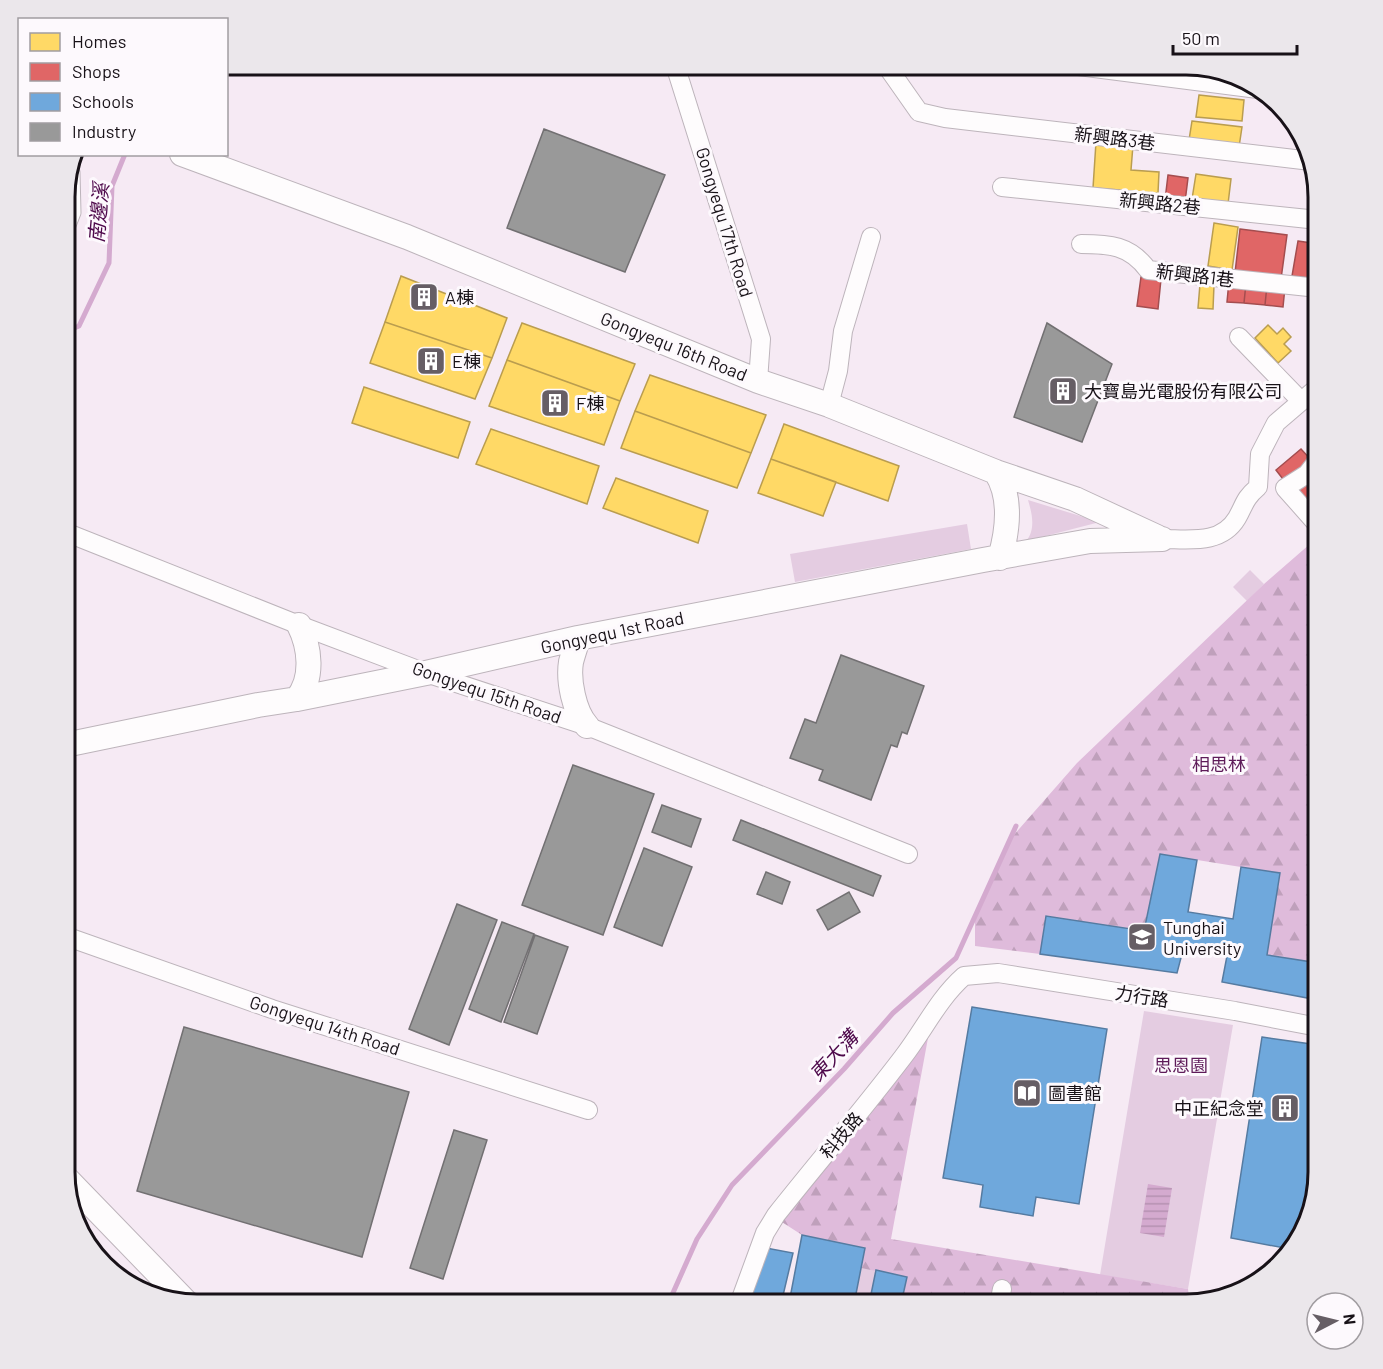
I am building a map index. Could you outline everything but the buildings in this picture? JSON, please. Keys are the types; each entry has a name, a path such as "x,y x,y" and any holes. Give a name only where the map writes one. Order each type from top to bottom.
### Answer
{"street":[{"name":"Gongyequ 17th Road","path":"678,75 761,339 758,381"},
{"name":"新興路3巷","path":"893,75 919,112 945,118 1302,160"},
{"path":"1152,75 1234,85"},
{"name":"Gongyequ 16th Road","path":"187,156 407,237 758,381 829,405 996,472 1075,499 1162,539"},
{"name":"新興路2巷","path":"1002,187 1308,219"},
{"path":"829,405 838,371 843,331 871,237"},
{"name":"新興路1巷","path":"1081,244 1111,244 1140,258 1148,270 1308,287"},
{"path":"1239,337 1301,401"},
{"path":"1258,487 1260,454 1276,423 1308,395"},
{"path":"996,472 1005,489 1007,523 1007,533 1000,558"},
{"path":"1285,488 1308,473"},
{"path":"1162,539 1214,538 1227,531 1236,520 1247,496 1258,487 1285,488 1308,514"},
{"name":"Gongyequ 15th Road","path":"75,536 426,673 587,726 908,854"},
{"name":"Gongyequ 1st Road","path":"75,743 426,673 578,638 1090,541 1162,539"},
{"path":"297,699 306,682 309,658 308,647 299,625"},
{"path":"578,638 570,664 573,696 580,719 587,726"},
{"name":"Gongyequ 14th Road","path":"75,940 272,1009 588,1110"},
{"name":"力行路","path":"964,976 998,973 1236,1011 1308,1025"},
{"name":"科技路","path":"743,1294 758,1250 776,1215 915,1042 936,1007 964,976"},
{"path":"76,1188 176,1292"}],"lane":[{"path":"75,186 75,216"}],"green space":[{"path":"1028,500 1100,522 1026,541 1032,527"},
{"path":"967,524 971,549 795,582 790,554"},
{"name":"相思林","path":"1308,546 1308,961 1267,955 1279,873 1160,854 1144,931 1046,916 1040,954 975,946 975,916 1006,844 1077,763 1264,584"},
{"path":"1250,570 1264,584 1247,601 1233,587"},
{"path":"935,1000 891,1239 1188,1289 1189,1294 903,1294 906,1277 861,1268 865,1248 802,1235 771,1215"},
{"name":"思恩園","path":"1144,1011 1233,1025 1188,1289 1100,1275"},
{"path":"861,1268 876,1270 871,1294 856,1294"}],"shaded area":[{"path":"1148,1184 1172,1188 1164,1237 1140,1233"}],"waterway":[{"name":"南邊溪","path":"75,328 79,326 109,263 112,186 124,156"},
{"name":"東大溝","path":"672,1294 697,1239 732,1185 844,1069 893,1013 956,958 1016,826"}],"place":[{"name":"A棟","path":"424,297"},
{"name":"E棟","path":"431,361"},
{"name":"大寶島光電股份有限公司","path":"1063,391"},
{"name":"F棟","path":"555,403"},
{"name":"Tunghai University","path":"1142,937"},
{"name":"圖書館","path":"1027,1093"},
{"name":"中正紀念堂","path":"1285,1108"}]}
